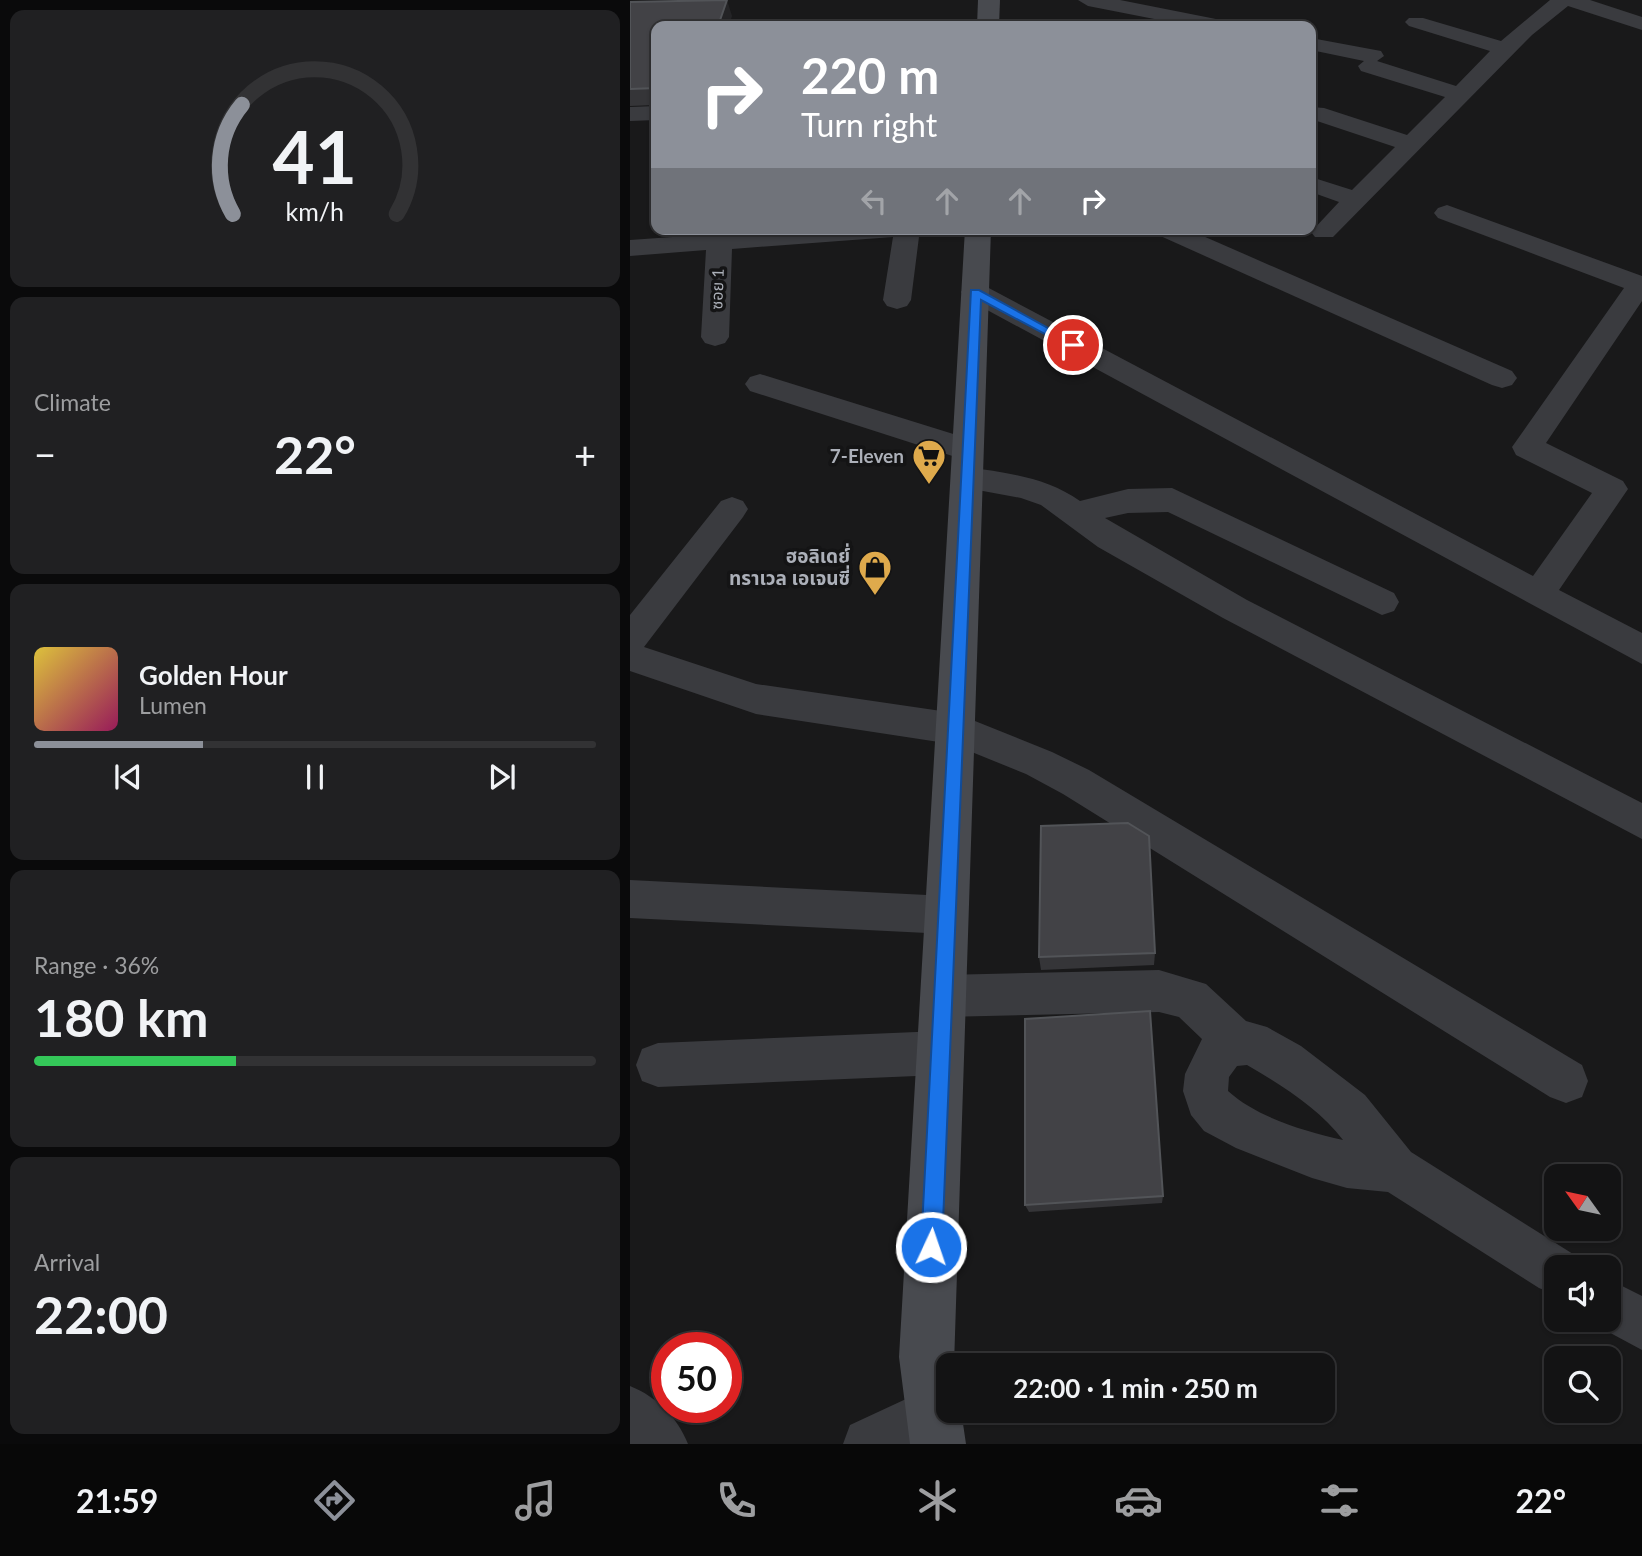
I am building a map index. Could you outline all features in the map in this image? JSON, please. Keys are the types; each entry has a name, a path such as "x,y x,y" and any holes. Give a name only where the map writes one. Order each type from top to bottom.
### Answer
{"main road":[{"path":"988,21 989,0"},
{"path":"936,1428 926,1357 978,235"}],"street":[{"path":"1088,0 1195,21"},
{"path":"1324,232 1505,49 1563,0"},
{"path":"1569,0 1642,24"},
{"path":"1416,22 1505,49"},
{"path":"1316,45 1371,61 1460,94"},
{"path":"630,114 651,113"},
{"path":"1316,113 1411,144"},
{"path":"1316,186 1356,200"},
{"path":"1447,213 1641,284 1527,447 1612,489 1538,594"},
{"path":"630,248 808,235"},
{"path":"897,300 906,235"},
{"path":"1179,235 1503,378"},
{"name":"ซอย 1","path":"715,337 719,241"},
{"path":"975,292 1642,650"},
{"path":"760,384 1052,497 1110,538 1235,609 1642,822"},
{"path":"1078,513 1128,501 1172,500 1382,602"},
{"path":"630,640 732,509"},
{"path":"630,657 756,699 955,729 1039,762 1566,1081"},
{"path":"630,899 947,915"},
{"path":"943,996 1159,991 1191,999 1237,1043"},
{"path":"1394,1169 1324,1159 1218,1114 1207,1097 1209,1069 1226,1044 1251,1043 1265,1050 1328,1093 1360,1124 1394,1169 1544,1263"},
{"path":"658,1065 940,1053"},
{"path":"1621,1312 1642,1325"},
{"path":"630,1412 662,1444"},
{"path":"869,1444 936,1428"}],"building":[{"path":"727,0 720,21 651,21 651,88 630,89 630,2"},
{"path":"1128,823 1149,836 1155,953 1039,957 1041,826"},
{"path":"1150,1011 1163,1196 1025,1205 1025,1019"}],"place":[{"name":"7-Eleven","path":"929,486"},
{"name":"ฮอลิเดย์่ ทราเวล เอเจนซี่","path":"875,597"}],"route":[{"path":"931,1247 975,292 1073,345"}]}
